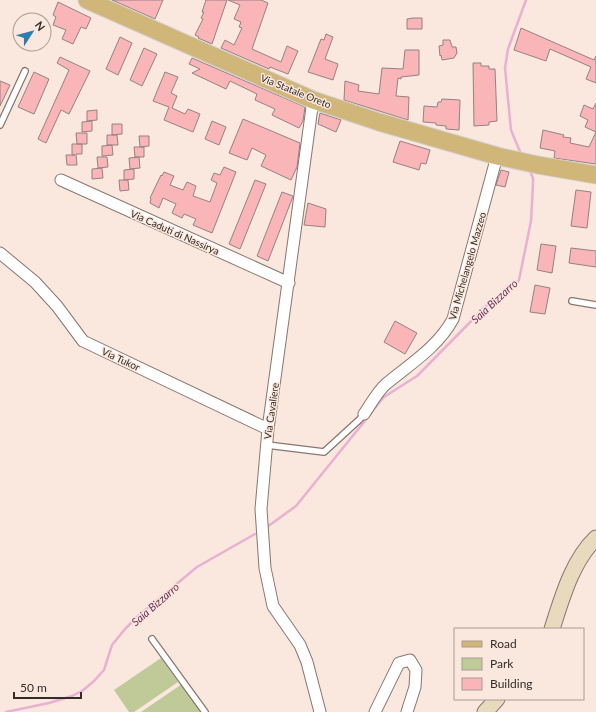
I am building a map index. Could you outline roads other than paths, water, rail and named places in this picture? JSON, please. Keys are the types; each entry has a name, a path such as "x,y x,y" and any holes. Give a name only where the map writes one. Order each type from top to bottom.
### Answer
{"main road":[{"name":"Via Statale Oreto","path":"87,0 313,100 379,122 497,156 596,175"}],"street":[{"name":"Via Cavaliere","path":"313,100 268,429 261,509 265,568 273,606 300,644 307,662 320,712"},
{"name":"Via Michelangelo Mazzeo","path":"364,414 385,385 439,340 454,319 497,156"},
{"name":"Via Caduti di Nassirya","path":"62,180 289,283"},
{"name":"Via Tukor","path":"0,253 35,282 57,306 83,341 268,429"},
{"path":"552,628 564,594 579,559 586,548 596,538"},
{"path":"374,712 399,663 410,660 416,670 415,687 407,712"},
{"path":"485,712 497,700"}],"lane":[{"path":"0,125 25,72"},
{"path":"572,301 596,306"},
{"path":"266,445 324,452 364,414"},
{"path":"152,639 205,712"}],"waterway":[{"name":"Saia Bizzarro","path":"521,154 511,130 505,68 508,49 526,0"},
{"name":"Saia Bizzarro","path":"372,411 384,397 417,376 485,307 516,284 519,280 531,221 533,178 529,169"},
{"name":"Saia Bizzarro","path":"267,527 296,506 368,417"},
{"name":"Saia Bizzarro","path":"6,712 49,703 72,696 82,691 104,670 112,645 138,616 197,567 255,534"}]}
